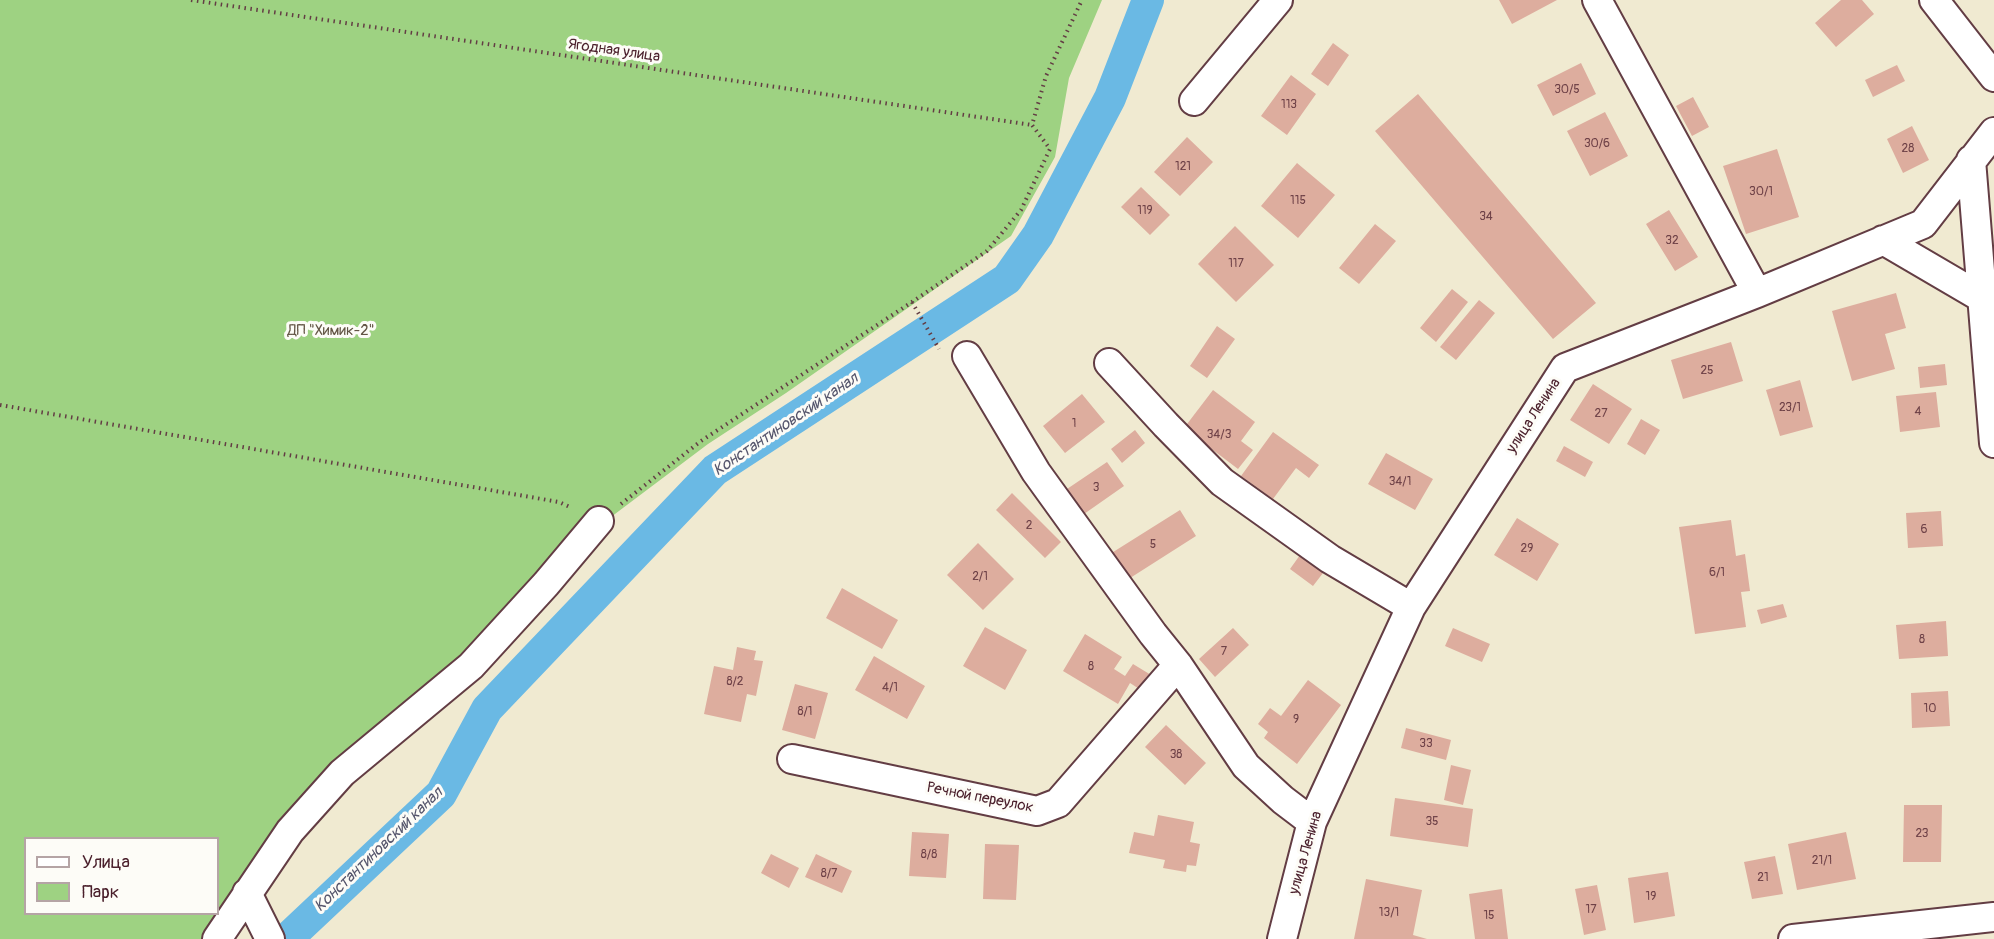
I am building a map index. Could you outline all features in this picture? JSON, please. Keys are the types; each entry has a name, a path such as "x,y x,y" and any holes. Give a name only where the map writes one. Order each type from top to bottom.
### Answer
{"street":[{"path":"1194,101 1278,0"},
{"path":"1597,0 1757,293"},
{"path":"1934,0 1994,77"},
{"name":"улица Ленина","path":"1282,939 1312,822 1411,607 1565,368 1757,293 1923,224 1994,132"},
{"path":"1971,159 1989,302 1994,443"},
{"path":"1883,240 1989,302"},
{"path":"956,356 1036,472 1178,665 1246,766 1283,800 1312,822"},
{"path":"1109,363 1222,482 1330,559 1411,607"},
{"path":"217,939 290,831 342,773 471,666 546,584 599,521"},
{"name":"Речной переулок","path":"792,759 1037,811 1058,803 1178,665"},
{"path":"247,893 270,939"},
{"path":"1793,939 1994,917"}],"path":[{"name":"Ягодная улица","path":"191,0 1032,125"},
{"path":"0,405 559,502 599,521 701,441 987,250 1021,210 1050,149 1032,125 1046,76 1082,0"},
{"path":"912,302 920,315 956,356"}],"green space":[{"name":"ДП \"Химик-2\"","path":"0,0 1102,0 1069,78 1055,157 1011,236 786,393 708,444 603,523 346,774 224,939 0,939"}],"building":[{"path":"1499,0 1557,0 1512,24"},
{"path":"1841,0 1862,0 1874,14 1836,47 1815,23"},
{"path":"1333,43 1349,55 1328,86 1311,74"},
{"path":"1581,63 1596,94 1553,116 1537,85"},
{"path":"1897,65 1905,81 1873,97 1865,80"},
{"path":"1291,75 1316,94 1287,135 1261,116"},
{"path":"1418,94 1596,303 1553,339 1375,131"},
{"path":"1693,97 1709,127 1692,136 1676,106"},
{"path":"1605,112 1628,156 1590,176 1567,131"},
{"path":"1912,126 1929,160 1903,173 1887,139"},
{"path":"1187,137 1213,162 1180,196 1154,172"},
{"path":"1777,149 1799,217 1746,234 1723,166"},
{"path":"1297,163 1335,195 1298,238 1261,206"},
{"path":"1141,187 1170,215 1150,235 1121,207"},
{"path":"1669,210 1698,257 1675,271 1646,224"},
{"path":"1375,224 1396,241 1359,284 1339,268"},
{"path":"1235,226 1274,265 1236,302 1198,264"},
{"path":"1452,289 1468,302 1436,342 1420,328"},
{"path":"1896,293 1906,328 1885,334 1895,369 1852,381 1832,311"},
{"path":"1479,300 1495,313 1456,360 1440,347"},
{"path":"1217,326 1235,339 1207,378 1190,366"},
{"path":"1731,342 1743,381 1683,399 1671,360"},
{"path":"1945,364 1947,385 1920,388 1918,367"},
{"path":"1800,380 1813,427 1780,436 1766,390"},
{"path":"1593,384 1632,409 1609,444 1570,420"},
{"path":"1213,390 1255,422 1241,441 1253,450 1238,469 1184,428"},
{"path":"1936,392 1940,427 1900,432 1896,396"},
{"path":"1082,394 1105,422 1065,453 1043,426"},
{"path":"1641,419 1660,430 1645,455 1627,444"},
{"path":"1135,430 1145,443 1122,463 1111,449"},
{"path":"1273,432 1319,465 1309,478 1296,468 1273,499 1241,476"},
{"path":"1564,446 1593,462 1585,477 1556,461"},
{"path":"1386,453 1433,479 1415,510 1368,484"},
{"path":"1107,462 1124,486 1084,514 1067,489"},
{"path":"1012,493 1061,542 1045,558 996,510"},
{"path":"1180,510 1196,536 1127,580 1110,554"},
{"path":"1941,511 1943,546 1908,548 1906,513"},
{"path":"1517,518 1559,544 1537,581 1494,555"},
{"path":"1731,520 1736,556 1745,554 1750,591 1741,592 1746,627 1695,634 1679,527"},
{"path":"978,543 1014,579 983,610 947,575"},
{"path":"1300,555 1323,573 1313,586 1290,569"},
{"path":"842,588 898,620 882,649 826,618"},
{"path":"1783,604 1787,617 1761,624 1757,610"},
{"path":"1946,621 1948,656 1899,659 1896,625"},
{"path":"985,627 1027,650 1005,690 963,666"},
{"path":"1233,628 1249,645 1215,677 1199,659"},
{"path":"1453,628 1490,644 1482,662 1445,646"},
{"path":"1085,634 1122,657 1114,669 1125,676 1133,664 1156,678 1147,694 1130,683 1118,704 1063,671"},
{"path":"737,647 756,651 754,660 763,661 756,696 747,694 741,722 704,714 714,666 733,670"},
{"path":"874,656 925,686 907,719 855,690"},
{"path":"1308,680 1341,705 1297,764 1264,738 1268,732 1258,724 1270,708 1281,716"},
{"path":"795,684 828,693 815,739 782,730"},
{"path":"1948,691 1950,726 1912,728 1911,693"},
{"path":"1166,725 1206,763 1185,785 1145,747"},
{"path":"1406,728 1451,740 1446,760 1401,748"},
{"path":"1451,765 1471,770 1463,805 1444,800"},
{"path":"1395,798 1473,809 1468,847 1390,836"},
{"path":"1904,805 1942,805 1941,862 1903,862"},
{"path":"1158,815 1194,822 1190,842 1200,844 1196,866 1187,865 1186,872 1163,868 1165,860 1129,853 1134,832 1154,836"},
{"path":"912,832 949,834 946,878 909,876"},
{"path":"1846,832 1856,879 1797,890 1788,844"},
{"path":"985,844 1019,845 1016,900 983,899"},
{"path":"771,854 799,868 789,888 761,873"},
{"path":"816,854 852,871 842,893 805,877"},
{"path":"1775,856 1783,894 1752,899 1744,862"},
{"path":"1668,872 1675,916 1634,923 1628,878"},
{"path":"1366,879 1422,890 1413,935 1427,939 1354,939"},
{"path":"1597,885 1606,930 1584,935 1575,889"},
{"path":"1502,889 1508,939 1475,939 1469,894"}],"waterway":[{"name":"Константиновский канал","path":"287,939 441,794 487,709 715,470 1007,279 1038,235 1110,98 1148,0"}]}
